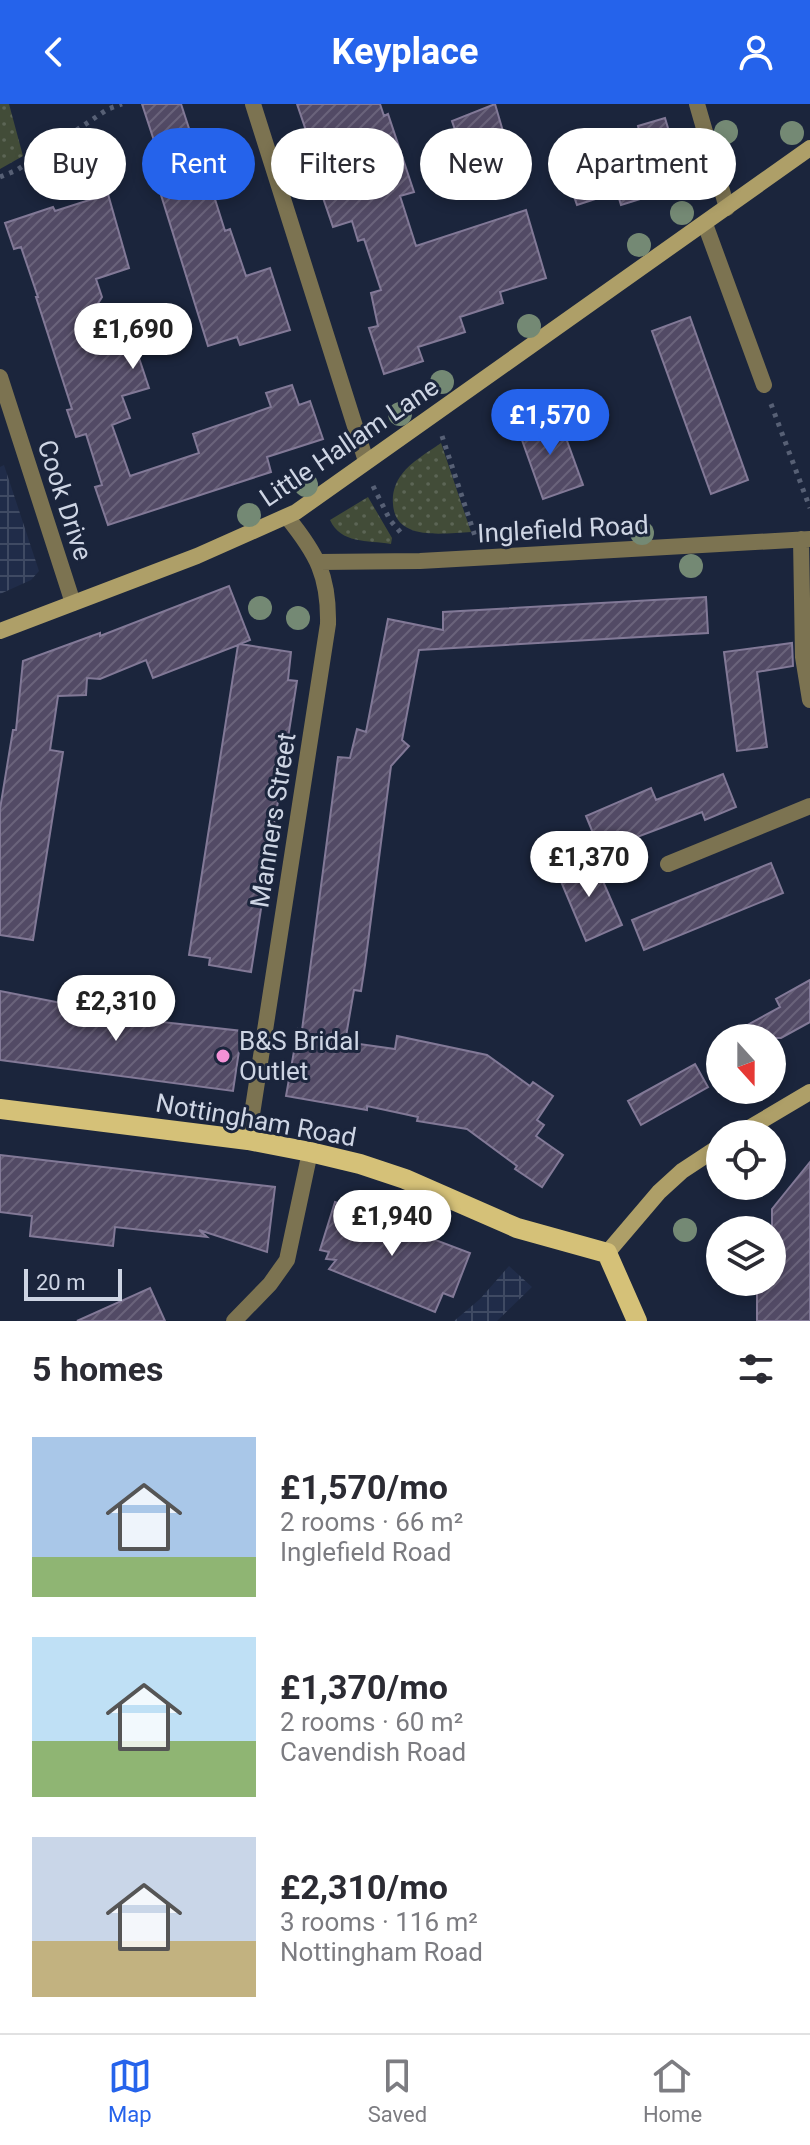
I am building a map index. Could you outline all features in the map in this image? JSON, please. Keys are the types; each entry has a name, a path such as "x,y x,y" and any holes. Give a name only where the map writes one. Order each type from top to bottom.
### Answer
{"main road":[{"name":"Nottingham Road","path":"0,1109 248,1140 310,1152 405,1179 517,1228 607,1253"},
{"path":"607,1253 637,1321"}],"street":[{"path":"253,104 366,461"},
{"path":"697,104 727,208"},
{"name":"Little Hallam Lane","path":"0,631 183,562 287,517 810,148"},
{"path":"705,224 764,385"},
{"name":"Cook Drive","path":"0,377 6,415 73,603"},
{"name":"Manners Street","path":"248,1140 328,609 324,575 319,562 312,548 287,517"},
{"path":"805,539 803,657 810,700"},
{"name":"Inglefield Road","path":"319,562 420,561 805,539"},
{"path":"668,864 810,806"},
{"path":"763,1120 810,1092"},
{"path":"234,1321 270,1284 287,1260 310,1152"},
{"path":"607,1253 659,1192 706,1155"}],"path":[{"path":"0,177 17,170 108,109 122,104"},
{"path":"764,385 810,508"},
{"path":"442,434 476,537"},
{"path":"372,485 390,520 401,533"}],"shaded area":[{"path":"4,465 39,571 31,580 0,594 0,467"},
{"path":"509,1266 532,1287 497,1321 454,1321 480,1299"}],"green space":[{"path":"0,104 9,104 23,156 0,169"},
{"path":"441,443 471,532 423,533 402,525 396,516 393,496 400,477 415,461"},
{"path":"368,497 392,538 391,544 348,537 330,520"}],"building":[{"path":"142,104 181,104 189,128 150,128"},
{"path":"297,104 380,104 384,116 388,114 393,128 305,128"},
{"path":"495,104 502,128 454,128 452,121"},
{"path":"665,118 668,128 638,128"},
{"path":"404,162 414,192 404,195"},
{"path":"89,200 110,200 129,268 96,279 102,297 97,305 110,344 132,337 149,388 122,396 130,418 112,425 130,476 199,453 193,434 271,407 266,393 292,385 299,405 310,401 323,439 267,457 271,472 108,525 95,487 102,485 86,434 76,437 67,410 72,409 38,297 21,247 14,249 5,223 53,207 55,211"},
{"path":"163,200 215,200 225,231 230,229 246,276 270,268 290,330 240,345 237,337 208,346"},
{"path":"324,200 401,200 416,246 526,210 546,278 500,292 503,303 460,317 465,332 418,347 423,361 384,374 369,328 378,326 371,293 381,290 364,239 358,241 352,221 333,227"},
{"path":"575,200 592,200 577,205"},
{"path":"619,200 637,200 621,205"},
{"path":"690,317 748,480 711,494 652,331"},
{"path":"558,416 583,485 543,499 518,429"},
{"path":"229,586 250,640 240,644 291,652 288,680 297,681 251,972 209,965 210,958 189,955 238,645 153,678 146,660 100,679 87,678 86,695 58,696 50,750 63,752 33,940 0,935 0,809 13,730 16,730 23,661 100,633 100,636"},
{"path":"706,597 708,633 419,650 402,740 409,746 391,766 361,991 354,990 345,1042 395,1049 397,1036 487,1055 530,1086 533,1082 553,1096 537,1120 544,1125 536,1136 563,1155 542,1187 467,1129 417,1121 418,1117 367,1106 367,1110 286,1096 298,1029 302,1030 338,757 350,758 357,729 366,732 388,619 443,630 443,612"},
{"path":"792,643 793,666 757,672 767,747 737,751 724,652"},
{"path":"723,774 736,807 705,820 702,812 629,840 633,849 604,860 586,816 651,788 656,800"},
{"path":"592,856 622,925 586,941 557,872"},
{"path":"771,863 783,893 644,950 632,920"},
{"path":"810,980 810,1022 786,1035 786,1024 749,1024 780,1007 776,999"},
{"path":"0,991 56,1002 155,1013 153,1021 242,1031 233,1091 0,1060"},
{"path":"695,1064 706,1083 706,1088 641,1125 628,1101"},
{"path":"0,1155 275,1187 267,1252 199,1230 207,1237 115,1227 113,1246 30,1236 32,1216 0,1212"},
{"path":"810,1162 810,1321 757,1321 757,1296 786,1296 786,1216 772,1216 772,1209 779,1200 786,1200 786,1192"},
{"path":"335,1202 470,1253 453,1297 443,1293 435,1312 329,1269 336,1260 326,1259 329,1252 320,1250"},
{"path":"150,1288 165,1321 77,1321"}],"place":[{"name":"B&S Bridal Outlet","path":"223,1056"}]}
